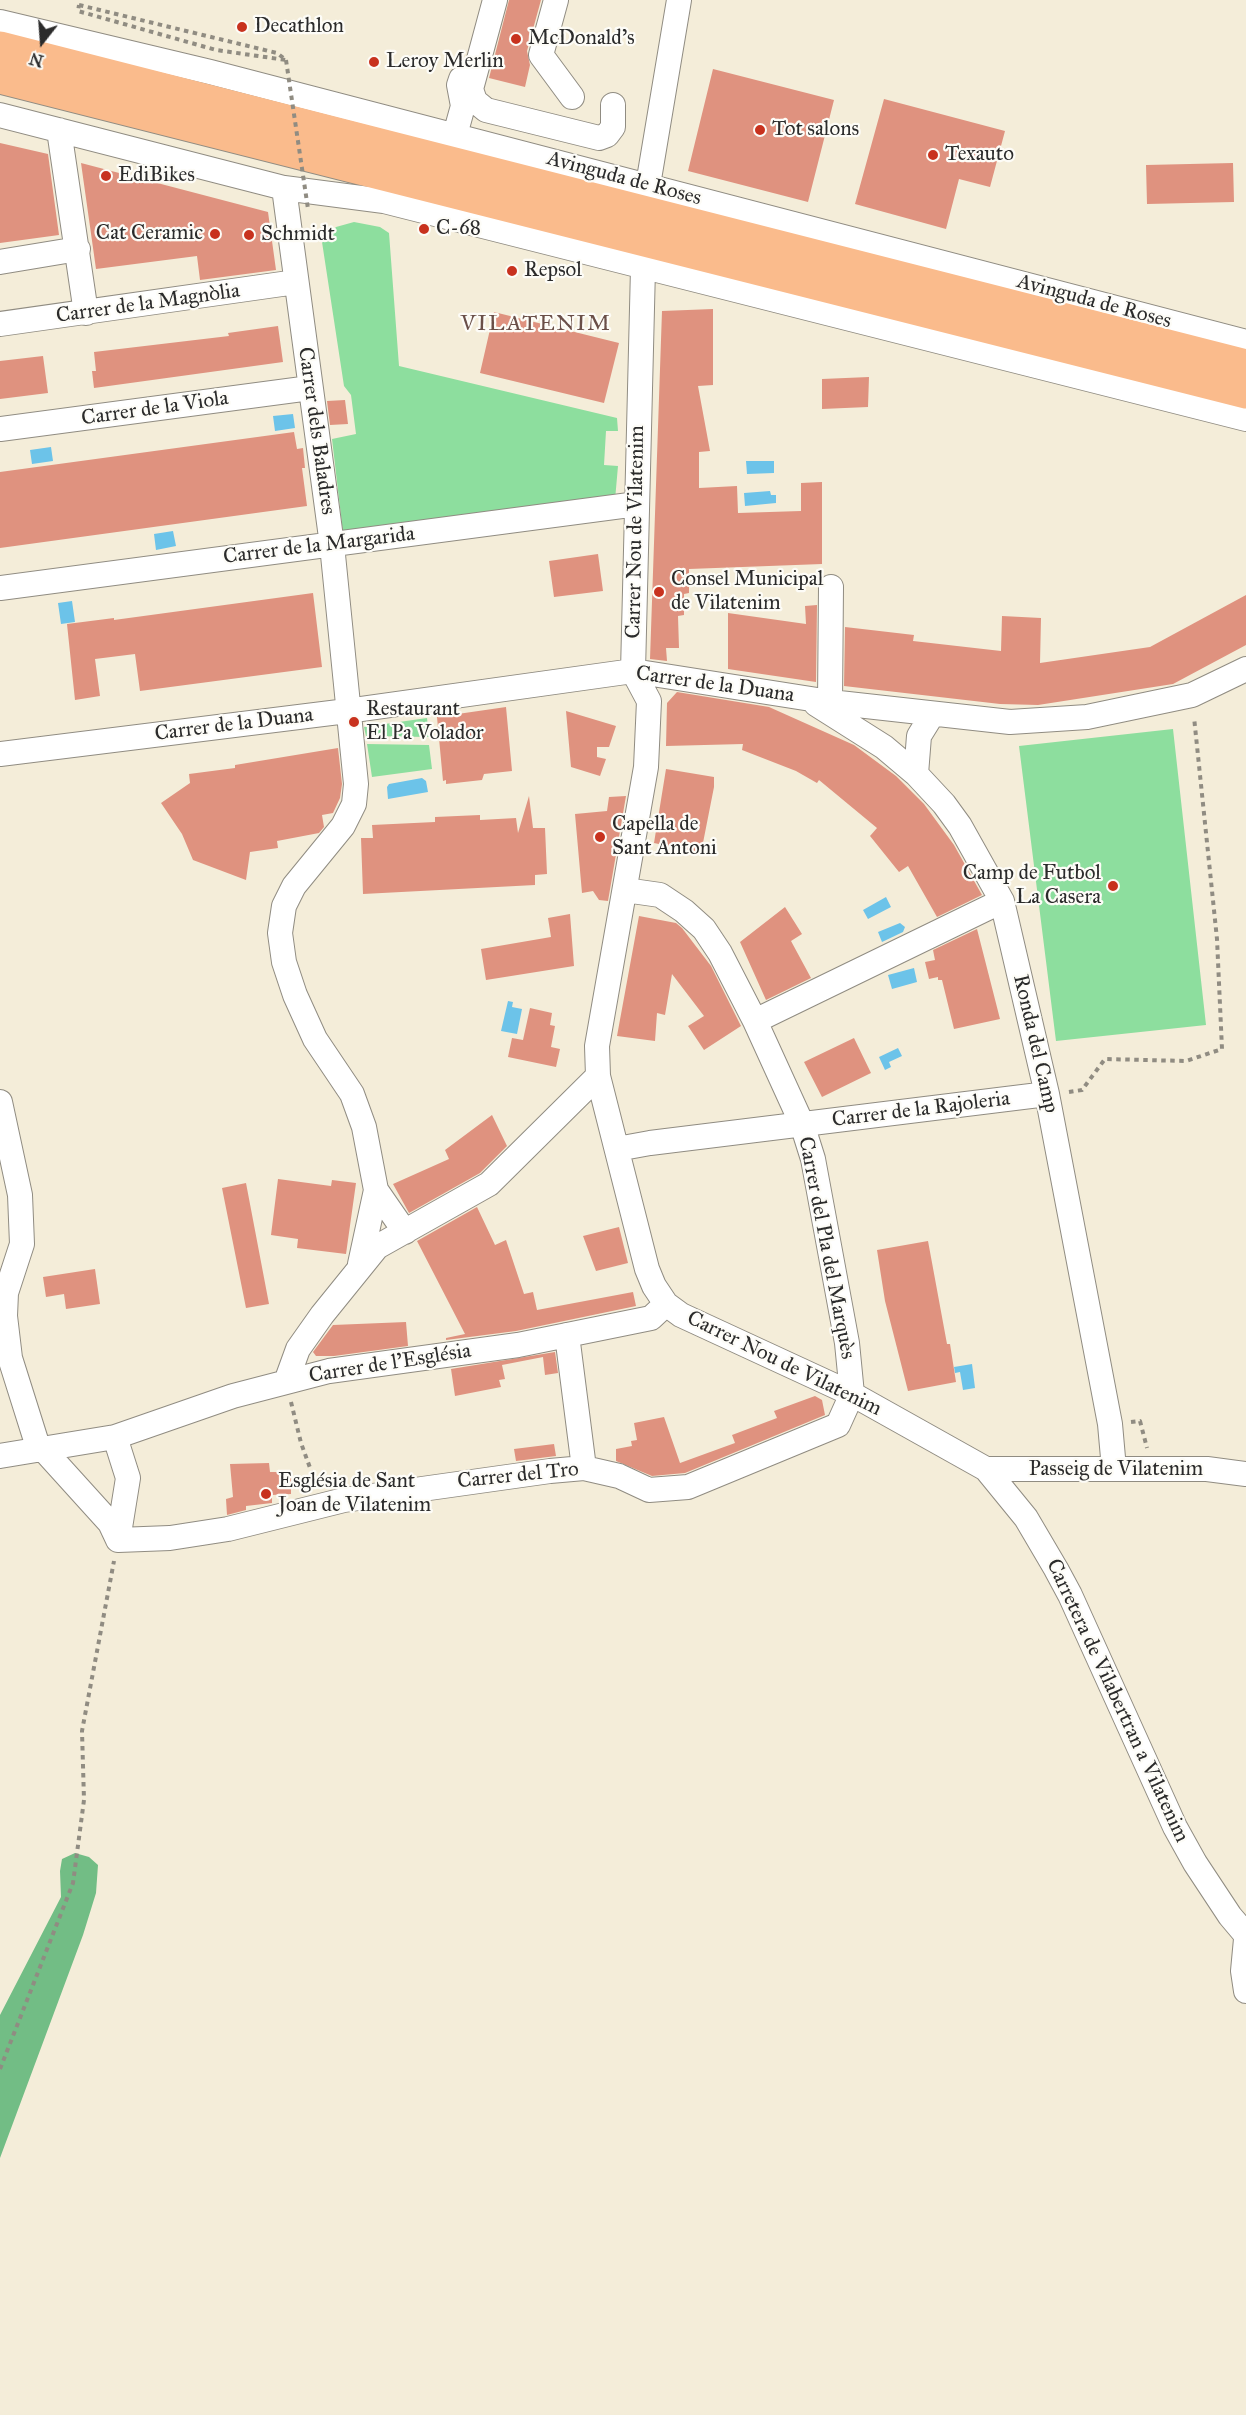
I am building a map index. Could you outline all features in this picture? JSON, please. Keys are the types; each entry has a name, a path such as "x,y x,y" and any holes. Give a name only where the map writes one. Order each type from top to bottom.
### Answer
{"highway":[{"path":"0,48 1246,366"},
{"path":"0,77 1246,392"}],"street":[{"path":"455,135 463,106 459,85 481,0"},
{"path":"495,0 471,89 475,100 486,110 599,138 607,135 613,127 613,105"},
{"path":"556,0 541,55 572,97"},
{"path":"648,185 679,0"},
{"name":"Avinguda de Roses","path":"0,22 210,72 1246,342"},
{"path":"0,115 284,188 384,201 1246,419"},
{"path":"59,130 86,313"},
{"name":"Carrer dels Baladres","path":"284,188 332,545 356,784 354,804 343,826 294,886 284,906 280,933 284,962 295,995 315,1039 352,1094 363,1127 376,1190"},
{"path":"0,262 78,249"},
{"name":"Carrer Nou de Vilatenim","path":"643,268 633,671 649,701 646,767 597,1046 598,1076 647,1269 654,1286 666,1304 681,1315 852,1394 986,1469"},
{"name":"Carrer de la Magnòlia","path":"0,324 296,282"},
{"name":"Carrer de la Viola","path":"0,429 310,388"},
{"name":"Carrer de la Margarida","path":"0,588 637,504"},
{"path":"819,700 831,587"},
{"name":"Carrer de la Duana","path":"0,754 347,711 633,671 819,700 932,715 1010,722 1087,717 1192,695 1246,669"},
{"name":"Ronda del Camp","path":"819,700 884,747 916,774 944,804 960,826 1002,901 1047,1094 1110,1424 1114,1469"},
{"path":"916,774 919,736 932,715"},
{"name":"Carrer del Pla del Marquès","path":"625,890 660,895 684,911 704,929 720,953 755,1021 802,1124 813,1159 845,1331 852,1394"},
{"path":"755,1021 1002,901"},
{"path":"286,1382 298,1349 377,1246 489,1184 598,1076"},
{"name":"Carrer de la Rajoleria","path":"617,1149 1047,1094"},
{"path":"0,1102 20,1195 22,1244 6,1293 5,1316 10,1358 41,1450 110,1523 118,1540"},
{"path":"376,1190 405,1232"},
{"path":"358,1270 376,1190"},
{"name":"Carrer de l'Església","path":"0,1456 115,1437 233,1395 329,1371 518,1345 651,1318 666,1304"},
{"path":"567,1335 584,1468"},
{"name":"Carrer del Tro","path":"118,1540 170,1538 228,1529 344,1500 451,1483 584,1468 619,1476 650,1490 688,1487 838,1425 852,1394"},
{"path":"115,1437 128,1478 118,1540"},
{"name":"Passeig de Vilatenim","path":"986,1469 1206,1469 1246,1474"},
{"name":"Carretera de Vilabertran a Vilatenim","path":"986,1469 1026,1518 1071,1595 1175,1827 1214,1893 1246,1937"},
{"path":"1246,1937 1243,1971 1246,1991"}],"path":[{"path":"286,60 216,50 78,11 79,5 277,53 286,60 308,209"},
{"path":"1047,1094 1082,1090 1105,1059 1186,1061 1222,1049 1217,939 1192,695"},
{"path":"286,1382 301,1443 318,1488 328,1495 344,1500"},
{"path":"0,2069 73,1883 84,1800 82,1731 118,1540"}],"green space":[{"path":"354,222 380,227 389,233 399,366 617,418 618,431 606,431 604,465 618,466 615,500 343,533 332,439 356,434 351,395 344,386 322,242 336,227"},
{"path":"427,718 429,737 366,736 364,727"},
{"name":"Camp de Futbol La Casera","path":"1173,729 1206,1025 1056,1041 1019,746"},
{"path":"367,744 429,745 432,769 372,777"},
{"path":"75,1853 89,1857 98,1865 96,1893 83,1935 0,2158 0,2015 61,1897 62,1859"}],"water":[{"path":"293,414 295,428 275,431 273,416"},
{"path":"51,447 53,461 32,464 30,450"},
{"path":"746,461 774,461 774,473 747,474"},
{"path":"770,491 771,495 776,495 776,503 745,506 744,493"},
{"path":"173,531 176,546 156,550 154,534"},
{"path":"72,601 75,622 61,624 58,603"},
{"path":"422,778 426,781 428,792 388,799 389,784"},
{"path":"886,897 891,907 868,919 863,910"},
{"path":"900,923 905,927 903,932 882,942 878,932"},
{"path":"914,968 917,982 892,989 888,975"},
{"path":"508,1001 513,1002 512,1007 522,1009 517,1034 501,1031"},
{"path":"898,1048 902,1056 889,1062 891,1067 885,1070 879,1057"},
{"path":"972,1364 975,1388 963,1390 960,1372 955,1373 954,1367"}],"building":[{"name":"McDonald's","path":"509,0 541,0 527,51 530,65 525,87 489,78"},
{"path":"713,69 834,100 808,202 688,171"},
{"name":"Texauto","path":"884,99 1005,131 990,187 959,179 946,229 855,204"},
{"path":"0,143 48,154 59,235 0,243"},
{"path":"81,163 268,212 276,270 200,280 197,256 96,269"},
{"path":"1233,163 1234,202 1147,204 1146,165"},
{"path":"713,309 713,385 698,386 710,451 699,452 699,488 737,486 738,513 801,511 801,483 822,482 822,564 689,569 689,593 684,594 684,615 678,616 679,648 666,648 667,661 650,659 662,311"},
{"path":"494,312 619,343 604,403 480,373"},
{"path":"278,326 283,362 94,388 92,371 96,371 94,352 229,336 228,333"},
{"path":"43,356 48,393 0,399 0,361"},
{"path":"869,377 868,407 822,409 822,379"},
{"path":"345,400 348,424 330,425 327,401"},
{"path":"294,432 297,449 303,448 305,468 302,468 307,506 0,548 0,472"},
{"path":"598,554 603,591 554,597 549,561"},
{"path":"313,593 322,667 140,691 135,654 95,659 100,696 75,700 67,624 114,618 114,620"},
{"path":"1246,595 1246,645 1173,684 1038,705 1000,704 844,686 845,627 914,635 913,641 1001,651 1002,616 1041,618 1040,663 1150,647"},
{"path":"817,605 816,682 728,669 728,613 806,624 805,606"},
{"path":"677,692 769,707 854,745 896,776 924,804 954,845 982,895 937,917 908,866 899,872 870,836 877,828 819,780 817,783 796,771 742,750 743,744 666,746 667,703"},
{"path":"506,707 512,771 484,774 482,780 446,784 446,780 443,781 437,717"},
{"path":"566,711 616,726 609,747 597,747 597,757 606,759 600,776 571,767"},
{"path":"338,748 342,784 340,798 333,813 322,815 324,827 319,833 277,841 278,848 250,852 246,880 193,860 182,834 161,803 190,783 189,774 235,768 235,765"},
{"path":"666,769 714,777 701,853 654,843"},
{"path":"529,796 533,828 545,828 547,874 535,875 535,885 363,894 361,838 373,838 372,825 435,822 435,817 480,815 480,820 516,818 518,833"},
{"name":"Capella de Sant Antoni","path":"626,796 608,901 599,900 593,891 582,893 575,814 607,811 609,797"},
{"path":"785,907 802,934 791,941 811,978 766,1000 740,942"},
{"path":"570,914 574,966 486,980 481,949 551,937 548,918"},
{"path":"639,916 676,923 682,928 711,966 741,1026 704,1050 688,1026 704,1016 672,974 665,1015 657,1013 655,1041 617,1036"},
{"path":"977,929 1000,1019 954,1029 942,980 938,980 938,977 929,979 925,962 935,960 933,950"},
{"path":"530,1008 552,1013 550,1025 555,1026 551,1047 560,1049 556,1067 508,1057 512,1038 523,1040"},
{"path":"854,1038 871,1073 822,1097 804,1062"},
{"path":"492,1115 507,1146 480,1173 409,1213 393,1184 449,1159 445,1150"},
{"path":"278,1179 331,1186 332,1180 356,1183 346,1254 297,1248 298,1239 271,1235"},
{"path":"246,1183 269,1304 246,1308 222,1188"},
{"path":"477,1207 495,1245 506,1240 524,1294 533,1292 537,1310 633,1292 636,1306 516,1331 446,1340 446,1338 465,1334 417,1241"},
{"path":"619,1227 628,1263 596,1271 583,1236"},
{"path":"928,1241 956,1382 908,1391 885,1301 877,1250"},
{"path":"95,1269 100,1304 66,1309 64,1294 46,1297 43,1277"},
{"path":"406,1322 408,1346 334,1356 316,1356 313,1352 333,1325"},
{"path":"555,1352 558,1373 545,1375 543,1357 502,1365 505,1379 499,1380 501,1387 455,1396 451,1369"},
{"path":"815,1396 822,1400 825,1415 685,1473 652,1476 616,1461 616,1449 632,1446 631,1441 637,1440 634,1423 664,1417 680,1463 735,1443 732,1435 777,1418 774,1411"},
{"path":"554,1444 556,1456 516,1461 514,1449"},
{"name":"Església de Sant Joan de Vilatenim","path":"269,1463 270,1472 291,1472 291,1494 272,1495 272,1503 246,1506 246,1510 227,1515 226,1499 233,1497 230,1464"}],"place":[{"name":"Decathlon","path":"242,27"},
{"name":"McDonald's","path":"516,39"},
{"name":"Leroy Merlin","path":"374,62"},
{"name":"Tot salons","path":"760,130"},
{"name":"Texauto","path":"933,155"},
{"name":"EdiBikes","path":"106,176"},
{"name":"C-68","path":"424,229"},
{"name":"Cat Ceramic","path":"215,234"},
{"name":"Schmidt","path":"249,235"},
{"name":"Repsol","path":"512,271"},
{"name":"Consel Municipal de Vilatenim","path":"659,592"},
{"name":"Restaurant El Pa Volador","path":"354,722"},
{"name":"Capella de Sant Antoni","path":"600,837"},
{"name":"Camp de Futbol La Casera","path":"1113,886"},
{"name":"Església de Sant Joan de Vilatenim","path":"266,1494"}],"district":[{"name":"VILATENIM","path":"536,325"}]}
